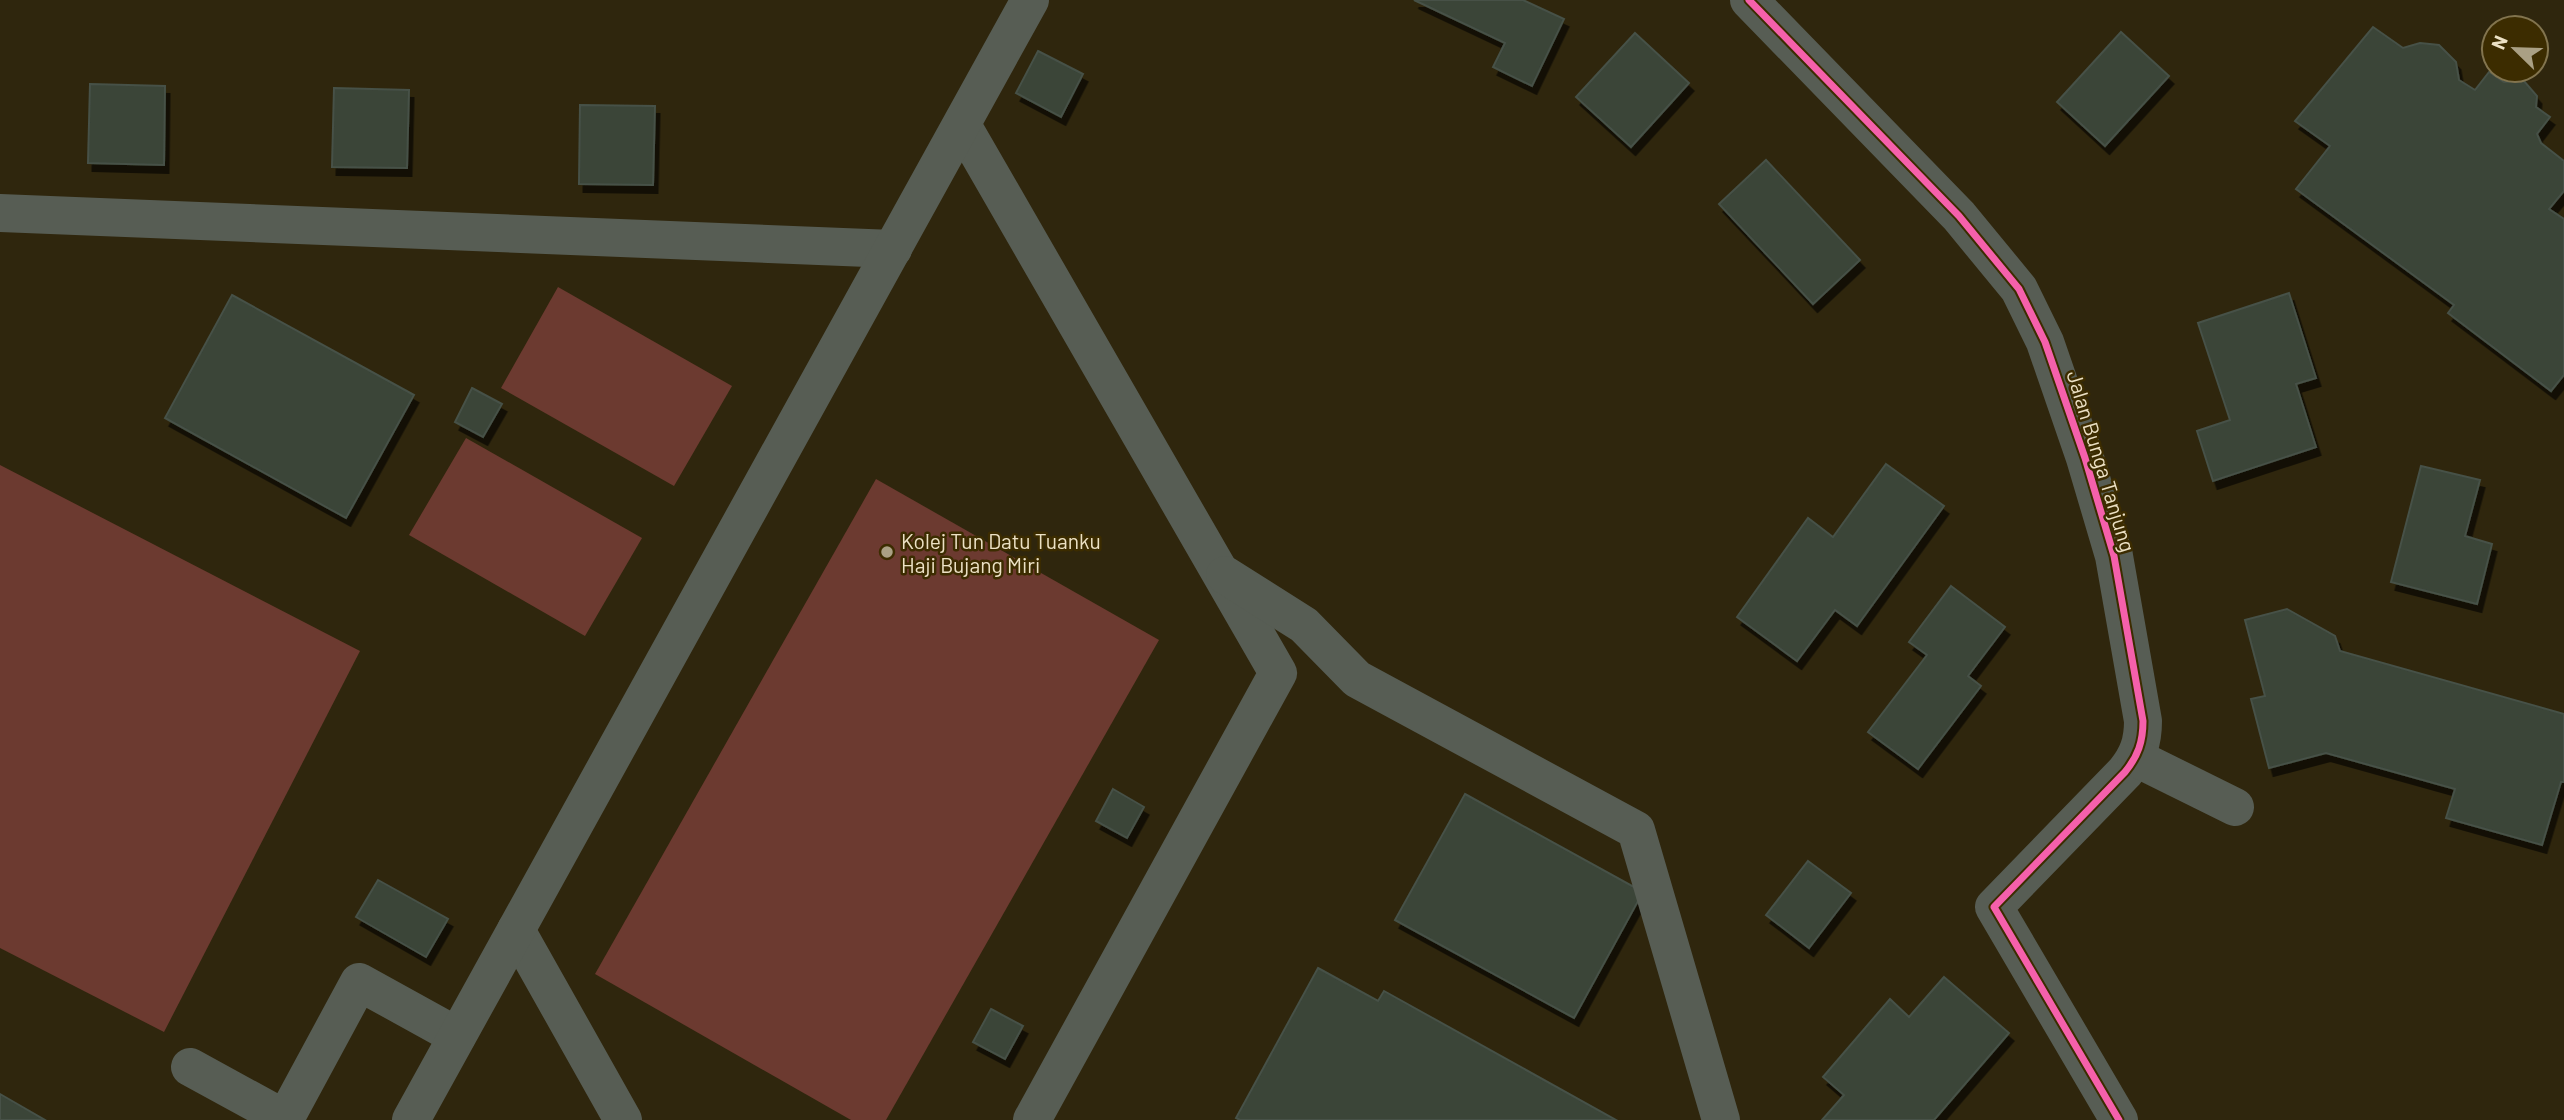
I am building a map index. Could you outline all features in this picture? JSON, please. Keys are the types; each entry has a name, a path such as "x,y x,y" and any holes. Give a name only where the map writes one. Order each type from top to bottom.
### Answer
{"street":[{"name":"Jalan Bunga Tanjung","path":"1749,0 1959,216 2019,289 2045,342 2085,458 2114,556 2143,721 2143,738 2136,758"},
{"path":"411,1120 1023,14"},
{"path":"962,125 1278,673 1040,1117"},
{"path":"0,212 893,249"},
{"path":"1220,572 1304,625 1357,679 1636,830 1721,1120"},
{"path":"2119,1120 1994,907 2136,758 2235,807"},
{"path":"516,930 623,1120"},
{"path":"190,1067 285,1119 359,982 457,1036"}],"shaded area":[{"path":"558,287 732,386 674,486 501,388"},
{"path":"466,438 642,538 585,636 409,535"},
{"path":"0,465 360,651 164,1032 0,948"},
{"path":"876,479 1159,640 886,1120 851,1120 595,974"}],"building":[{"path":"1414,0 1523,0 1564,19 1532,86 1493,67 1505,43"},
{"path":"2373,27 2403,48 2420,43 2439,45 2456,62 2459,80 2475,90 2480,84 2527,84 2537,96 2536,107 2550,117 2537,134 2541,143 2564,161 2564,191 2549,209 2564,219 2564,375 2551,391 2448,313 2454,305 2296,189 2330,146 2295,121"},
{"path":"2121,32 2169,76 2105,146 2057,102"},
{"path":"1635,33 1689,83 1631,147 1576,97"},
{"path":"1038,51 1083,74 1061,117 1016,93"},
{"path":"90,84 165,86 164,165 88,163"},
{"path":"334,88 409,90 407,168 332,167"},
{"path":"580,105 655,106 653,185 579,184"},
{"path":"1766,160 1860,260 1813,304 1719,204"},
{"path":"2289,293 2316,378 2296,384 2316,447 2213,481 2197,431 2230,420 2198,323"},
{"path":"232,295 414,395 346,518 165,418"},
{"path":"472,388 502,404 483,437 455,422"},
{"path":"1886,464 1944,506 1857,626 1835,610 1797,661 1737,617 1808,518 1833,537"},
{"path":"2421,466 2480,480 2465,536 2492,544 2477,604 2391,582"},
{"path":"1951,586 2005,627 1968,676 1981,686 1918,769 1868,732 1927,655 1909,642"},
{"path":"2287,609 2335,636 2340,651 2564,714 2564,782 2561,782 2542,845 2446,818 2455,789 2326,753 2269,768 2251,699 2265,696 2245,620"},
{"path":"1113,789 1144,807 1127,838 1096,821"},
{"path":"1465,794 1643,892 1574,1018 1395,920"},
{"path":"1808,861 1851,893 1809,948 1766,915"},
{"path":"378,880 448,919 426,957 356,917"},
{"path":"1318,968 1378,1001 1384,991 1616,1120 1236,1118"},
{"path":"1944,977 2009,1033 1934,1120 1822,1120 1844,1095 1823,1077 1890,999 1909,1017"},
{"path":"991,1009 1023,1026 1005,1059 973,1042"},
{"path":"0,1094 45,1120 0,1120"}],"cycle path":[{"path":"1749,0 1959,216 2019,289 2045,342 2085,458 2114,556 2143,721 2141,742 2125,772 1994,907 2119,1120"}],"place":[{"name":"Kolej Tun Datu Tuanku Haji Bujang Miri","path":"887,552"}]}
